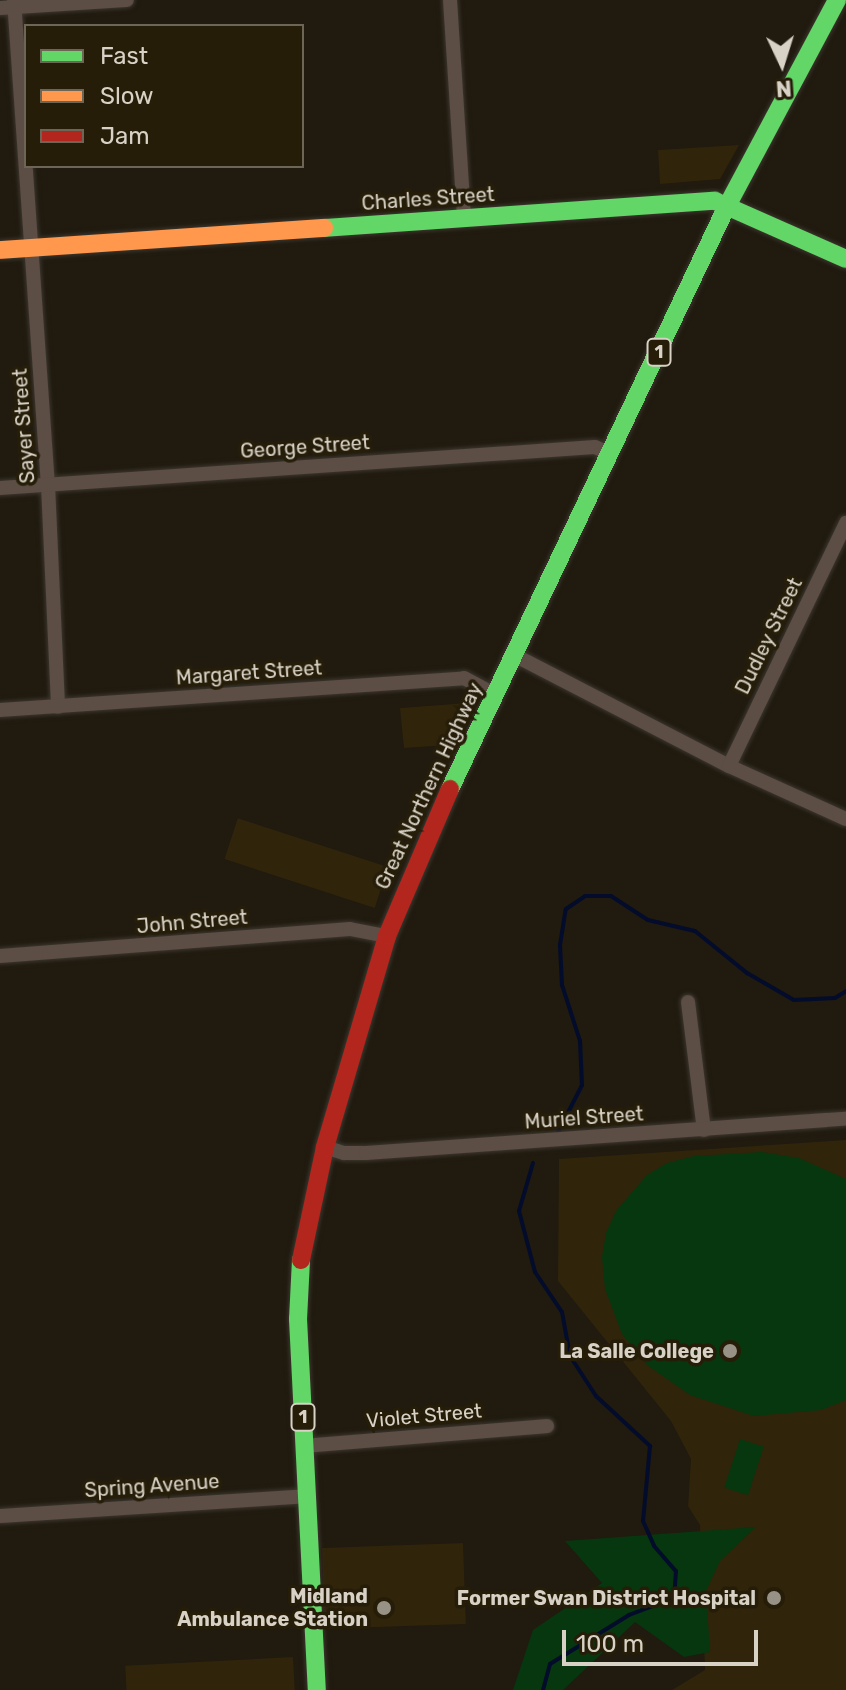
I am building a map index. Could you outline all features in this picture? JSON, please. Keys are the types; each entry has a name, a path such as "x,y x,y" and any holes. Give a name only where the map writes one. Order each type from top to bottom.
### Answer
{"main road":[{"name":"Great Northern Highway","path":"317,1690 298,1319 301,1260 325,1147 387,936 406,881 727,206 833,4"},
{"name":"Charles Street","path":"0,250 715,201 846,259"}],"street":[{"path":"9,5 127,0"},
{"path":"450,0 464,219"},
{"name":"Sayer Street","path":"9,5 48,485 58,707"},
{"name":"George Street","path":"0,488 595,447 611,454"},
{"name":"Dudley Street","path":"729,766 840,549 846,523"},
{"path":"514,655 729,766 846,819"},
{"name":"Margaret Street","path":"0,710 464,678 496,695"},
{"name":"John Street","path":"0,956 350,929 387,936"},
{"path":"688,1002 704,1130"},
{"name":"Muriel Street","path":"325,1147 344,1153 366,1153 846,1119"},
{"name":"Violet Street","path":"304,1446 547,1426"},
{"name":"Spring Avenue","path":"0,1516 306,1496"}],"shaded area":[{"path":"739,145 720,179 660,184 658,150"},
{"path":"468,703 448,745 404,748 400,708"},
{"path":"238,818 388,867 375,908 224,859"},
{"name":"La Salle College","path":"846,1140 846,1690 672,1690 705,1670 700,1525 688,1506 691,1459 671,1421 558,1281 559,1159"},
{"path":"463,1543 466,1624 325,1629 322,1548"},
{"path":"293,1657 295,1690 126,1690 125,1666"}],"green space":[{"name":"La Salle College","path":"762,1152 799,1158 846,1179 846,1400 821,1410 754,1416 690,1395 647,1365 622,1334 605,1289 602,1257 606,1233 616,1211 647,1175 667,1163 694,1156"},
{"path":"740,1439 764,1447 748,1495 724,1488"},
{"path":"756,1527 720,1561 706,1591 710,1652 684,1657 635,1622 563,1690 513,1690 533,1630 602,1583 565,1541"}],"waterway":[{"path":"558,1132 582,1085 580,1041 562,985 560,945 566,909 585,896 611,896 648,920 695,931 747,973 794,1000 835,998 846,991"},
{"path":"533,1163 519,1211 535,1272 562,1312 570,1356 596,1396 650,1446 643,1521 654,1546 676,1571 674,1598 629,1615 550,1664 543,1690"}],"traffic: fast":[{"path":"450,789 727,206 837,0"},
{"path":"324,228 715,201 846,259"},
{"path":"301,1260 298,1319 317,1690"}],"traffic: slow":[{"path":"0,250 324,228"}],"traffic: jam":[{"path":"301,1260 325,1147 387,936 450,789"}],"place":[{"name":"La Salle College","path":"730,1351"},
{"name":"Former Swan District Hospital","path":"774,1598"},
{"name":"Midland Ambulance Station","path":"384,1608"}]}
